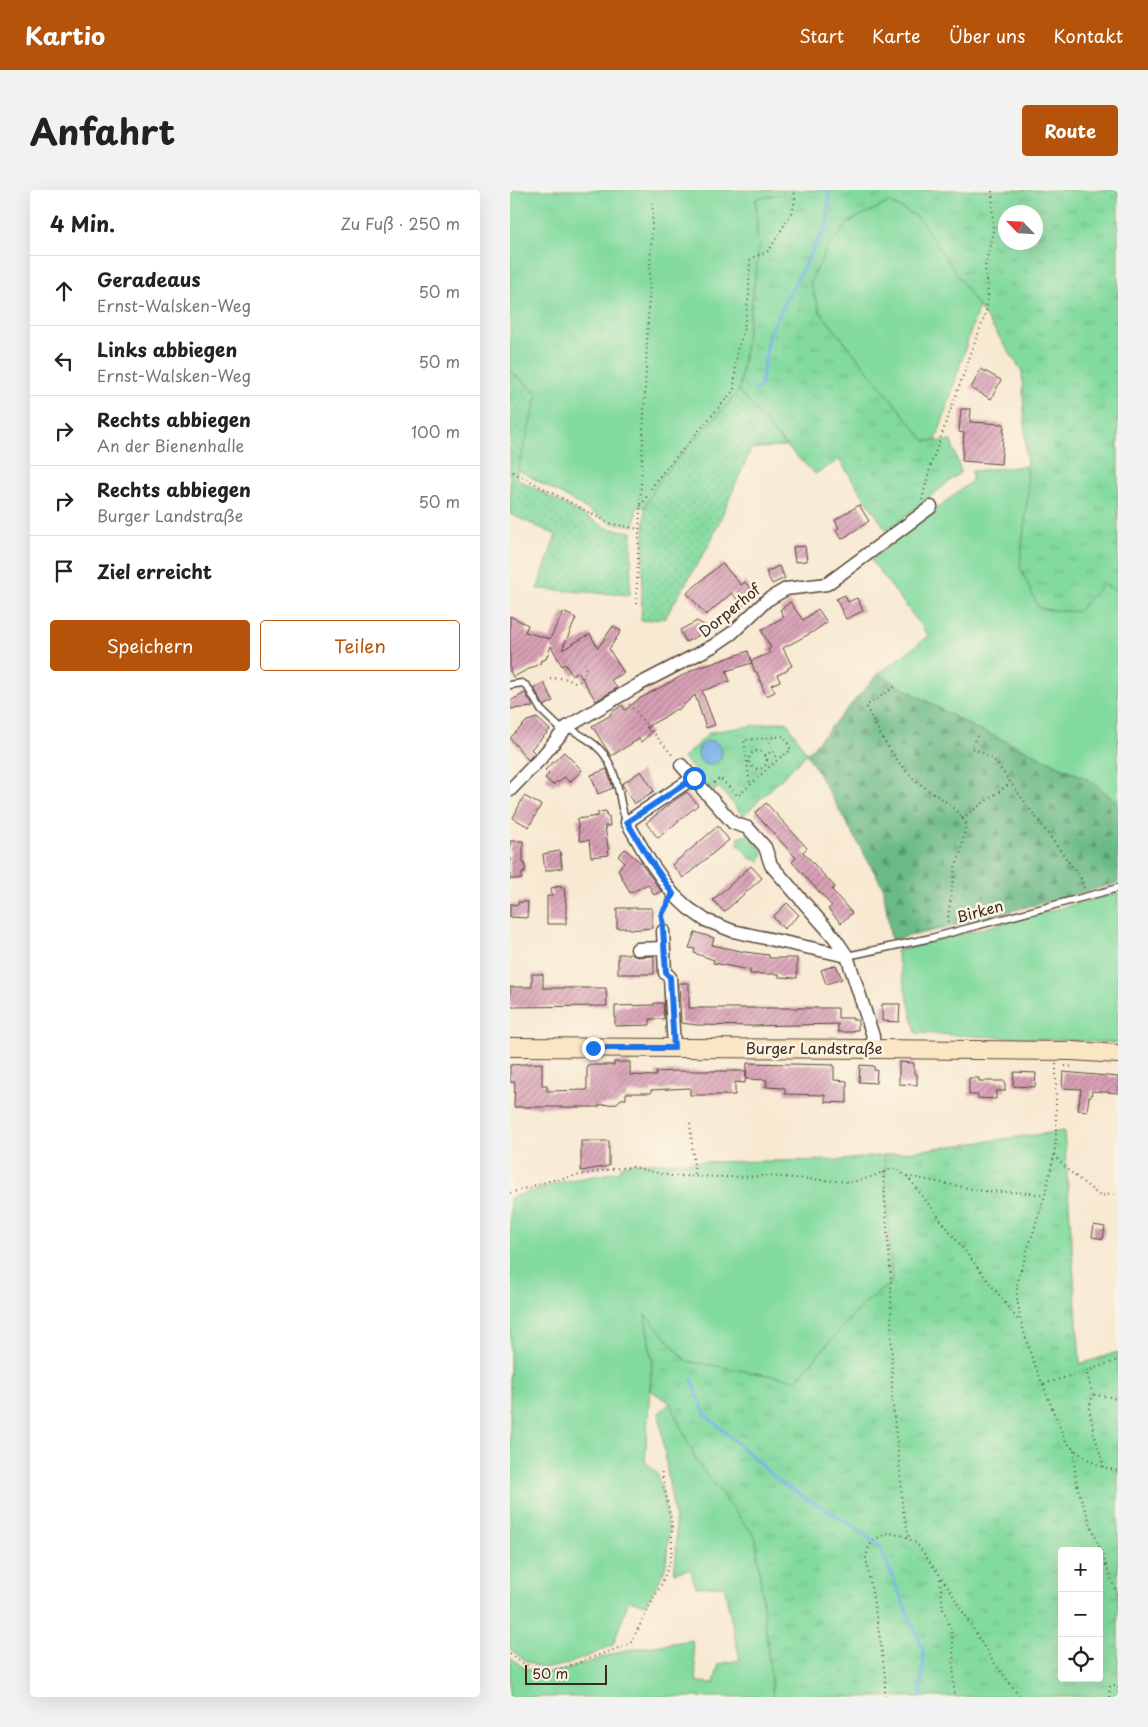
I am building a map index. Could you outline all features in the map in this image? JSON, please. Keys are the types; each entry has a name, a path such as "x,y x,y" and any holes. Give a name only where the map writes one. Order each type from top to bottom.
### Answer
{"main road":[{"name":"Burger Landstraße","path":"510,1047 1056,1051 1118,1054"}],"street":[{"name":"Dorperhof","path":"510,790 541,758 565,729 622,694 718,644 766,600 786,589 827,584 926,511"},
{"path":"680,765 694,778 733,824 748,828 765,847 771,865 834,938 847,956 873,1036 873,1049"},
{"path":"694,778 627,822 673,894 700,916 722,928 847,956"},
{"path":"663,931 666,973 670,977 674,1048"},
{"path":"637,949 663,948"}],"lane":[{"path":"510,685 522,683 527,686 541,710 565,729 596,744 602,749 610,764 618,787 622,812 627,822"},
{"name":"Birken","path":"847,956 945,935 1118,888"}],"path":[{"path":"640,507 657,479 734,390 737,351 743,333 749,295 750,260 767,253 770,249 793,210 794,190"},
{"path":"926,511 923,492 931,464 986,312 988,301 986,267 992,231 992,190"},
{"path":"636,604 652,200"},
{"path":"513,472 609,523 639,529"},
{"path":"550,679 562,678 575,682 581,680 586,673 585,662"},
{"path":"894,687 866,706 878,731 885,744 913,777 938,795 966,824 961,852 955,868 945,935"},
{"path":"622,694 680,765"},
{"path":"706,792 720,778 738,796 766,771 777,760 791,750 784,736 744,740 750,785"},
{"path":"977,736 971,747 994,760 1082,880 1085,891 1089,895"},
{"path":"767,738 777,760"},
{"path":"765,756 773,750"},
{"path":"756,752 762,753 765,756 766,762 763,767 756,769 748,762 751,755 756,752"},
{"path":"763,767 766,771"},
{"path":"962,818 1010,782"},
{"path":"663,931 662,914 673,894"},
{"path":"1056,1051 1056,1141 1045,1196 1017,1285 1020,1322 1060,1431 1074,1450 1090,1461 1118,1470"},
{"path":"690,1123 695,1176"},
{"path":"1054,1155 1068,1170 1100,1196 1118,1193"},
{"path":"510,1193 552,1180 633,1167 667,1176 766,1176 850,1182 896,1169 907,1176 1020,1322"},
{"path":"883,1172 891,1281 892,1397 902,1504 910,1538"},
{"path":"907,1176 982,1191 1030,1193 1045,1196"},
{"path":"1044,1384 1118,1360"},
{"path":"1086,1371 1092,1395 1089,1408 1104,1467"},
{"path":"1092,1395 1111,1397 1118,1400"},
{"path":"1074,1450 1075,1474 1079,1493 1118,1597"},
{"path":"510,1654 530,1667 549,1671 560,1669 630,1644 662,1585 670,1563 672,1525 661,1469"},
{"path":"885,1697 883,1661 867,1552 874,1540 882,1535 894,1533 910,1538 917,1544 948,1587 990,1657 1020,1697"},
{"path":"940,1578 943,1609 951,1630 953,1642 954,1697"},
{"path":"1109,1697 1110,1686 1115,1685 1118,1688"}],"green space":[{"path":"510,190 783,190 784,193 756,199 758,258 739,391 659,480 645,507 637,507 634,526 611,523 517,469 538,393 510,371"},
{"path":"783,190 1118,190 1118,591 1103,584 1077,612 1039,609 1020,567 1028,491 1022,371 918,217 889,202 852,220 828,247 810,282 820,312 925,441 951,441 961,472 887,531 839,460 815,474 786,446 739,391 758,258 756,199 784,193"},
{"path":"889,202 918,217 979,305 936,441 925,441 820,312 809,282 828,247 852,220"},
{"path":"510,371 538,393 516,478 607,528 632,532 630,595 537,589 556,535 510,514"},
{"path":"739,391 786,446 751,449 710,543 665,618 641,621 645,507 659,480"},
{"path":"1027,466 1028,491 1020,567 1103,584 1118,591 1118,803 1091,781 971,726 878,674 929,636 871,560 972,481 972,471"},
{"path":"878,674 971,726 1091,781 1118,803 1118,883 946,928 891,940 883,887 807,754"},
{"path":"786,721 807,754 743,816 719,787 713,792 683,758 710,732"},
{"path":"748,835 763,850 760,861 750,858 738,844 739,837"},
{"path":"1118,893 1118,1043 916,1033 896,951"},
{"path":"1064,1131 1080,1364 1118,1352 1118,1697 773,1697 756,1538 697,1462 670,1403 650,1390 652,1362 645,1314 686,1361 796,1380 860,1307 892,1282 884,1155"},
{"path":"884,1155 892,1282 860,1307 796,1380 686,1361 645,1315 652,1362 645,1461 657,1473 664,1499 669,1531 666,1565 662,1576 645,1605 629,1600 613,1645 566,1664 547,1668 531,1664 520,1657 510,1649 510,1198 561,1182 621,1171 621,1166 634,1163 843,1160"},
{"path":"670,1403 697,1462 756,1538 773,1697 510,1697 510,1657 524,1668 541,1674 566,1670 622,1651 692,1640 697,1682 714,1683 719,1664 740,1660 724,1586 696,1587 690,1569 674,1573 676,1559 675,1521 659,1413"}],"water":[{"path":"710,741 715,742 721,748 721,758 715,764 710,765 705,764 699,758 698,753 699,748 705,742"}],"building":[{"path":"981,369 1001,380 991,399 971,388"},
{"path":"961,409 971,409 970,422 1004,424 1001,464 962,461 964,433 959,432"},
{"path":"859,505 869,521 842,539 836,530 839,528 835,520"},
{"path":"805,546 807,561 795,562 793,547"},
{"path":"722,563 741,585 745,582 756,595 743,606 732,593 706,615 687,593"},
{"path":"779,566 785,578 772,584 766,572"},
{"path":"845,595 848,602 857,598 863,611 846,619 836,599"},
{"path":"790,602 803,620 818,609 827,622 783,648 792,666 777,675 780,681 771,685 775,692 766,696 751,661 770,653 768,650 771,648 761,630 784,617 780,610"},
{"path":"563,612 576,618 562,650 590,634 598,648 613,626 621,631 609,649 624,673 611,680 617,688 596,701 578,672 572,675 565,664 562,666 551,646 546,659 540,661 541,663 513,677 510,671 510,616 528,625 525,632 550,639"},
{"path":"697,621 711,629 686,642 680,630"},
{"path":"748,651 752,663 726,671 730,681 702,691 715,725 706,728 695,695 678,710 676,709 646,727 651,733 641,742 639,739 611,756 592,726 611,715 622,705 625,710 639,699 700,666"},
{"path":"544,683 553,701 544,706 534,688"},
{"path":"525,693 533,707 510,709 510,701"},
{"path":"537,718 550,730 531,749 535,753 528,760 510,738 527,721"},
{"path":"564,752 582,770 570,782 564,777 553,785 545,778 549,774 545,770"},
{"path":"607,769 613,788 598,794 591,775"},
{"path":"641,771 654,791 634,804 622,784"},
{"path":"687,792 698,805 658,838 646,823"},
{"path":"524,796 541,805 529,827 513,818"},
{"path":"766,803 807,848 803,852 835,887 832,890 852,913 841,923 828,909 832,906 792,862 796,858 755,813"},
{"path":"606,811 607,817 609,816 610,826 605,826 609,855 591,857 589,840 580,841 577,819 598,816 598,812"},
{"path":"718,826 729,840 683,878 672,865"},
{"path":"510,841 523,841 525,873 522,873 522,879 510,879"},
{"path":"625,849 641,863 661,891 654,895 648,884 630,893 618,870 624,862 618,856"},
{"path":"560,851 562,868 545,871 543,854"},
{"path":"751,866 762,878 724,912 713,900"},
{"path":"561,886 561,888 564,887 566,924 547,924 547,896 552,896 551,888"},
{"path":"518,902 528,902 527,918 510,917 510,904 518,905"},
{"path":"787,903 799,915 784,929 773,917"},
{"path":"617,908 652,908 652,928 630,930 630,928 617,928"},
{"path":"695,932 714,938 712,945 769,955 769,958 797,958 797,978 779,977 779,974 750,974 750,970 713,963 714,960 694,953 695,949 689,948"},
{"path":"618,954 630,954 637,957 654,956 654,974 618,974"},
{"path":"836,965 842,979 826,984 821,970"},
{"path":"532,974 543,974 543,988 606,988 607,1006 510,1007 510,987 532,987"},
{"path":"679,983 689,983 689,1008 838,1008 838,1018 858,1020 858,1030 838,1032 838,1024 753,1026 681,1023"},
{"path":"654,1003 663,1003 664,1019 650,1019 650,1025 615,1026 615,1006 654,1005"},
{"path":"882,1004 900,1004 899,1022 882,1021"},
{"path":"614,1062 630,1062 630,1075 656,1076 656,1072 677,1071 746,1071 745,1083 735,1082 735,1095 690,1095 690,1088 651,1090 651,1093 626,1093 626,1099 621,1099 616,1104 599,1105 599,1107 514,1107 515,1082 510,1082 510,1065 542,1063 542,1085 547,1085 547,1091 587,1090 587,1065 614,1065"},
{"path":"899,1062 914,1063 917,1085 899,1084"},
{"path":"747,1063 834,1065 834,1080 847,1081 847,1103 825,1102 825,1095 785,1094 785,1088 766,1087 767,1080 746,1079"},
{"path":"860,1065 874,1066 874,1070 877,1070 876,1083 859,1082"},
{"path":"1014,1072 1036,1073 1035,1087 1013,1086"},
{"path":"1063,1072 1118,1077 1118,1093 1092,1091 1087,1111 1078,1110 1081,1089 1062,1088"},
{"path":"969,1078 979,1078 979,1081 1005,1081 1005,1091 996,1091 996,1099 978,1098 978,1095 969,1095"},
{"path":"581,1141 609,1141 609,1166 581,1171"},
{"path":"1094,1225 1105,1227 1103,1239 1092,1237"}],"waterway":[{"path":"755,392 761,385 769,333 817,241 827,228 829,190"},
{"path":"692,1379 705,1414 781,1483 855,1527 880,1547 924,1653 920,1697"}],"route":[{"path":"593,1048 674,1048 670,977 666,973 662,914 673,894 627,822 694,778"}]}
